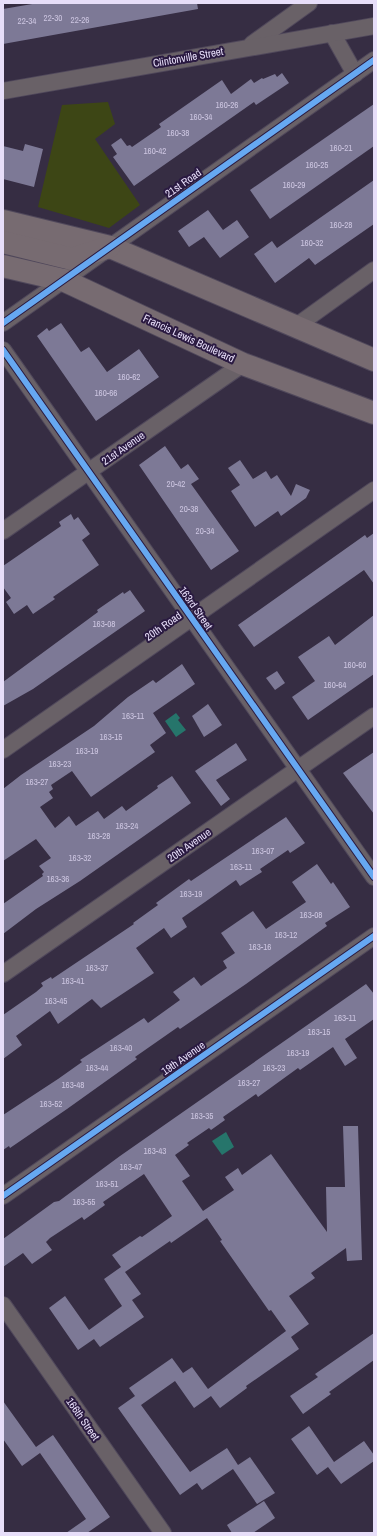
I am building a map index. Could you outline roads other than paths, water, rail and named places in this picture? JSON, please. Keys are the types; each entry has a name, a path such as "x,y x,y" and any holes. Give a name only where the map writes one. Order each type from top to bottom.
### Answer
{"main road":[{"path":"3,221 110,247 374,360"},
{"path":"3,242 72,259 110,247"},
{"name":"Francis Lewis Boulevard","path":"3,266 63,280 244,364 374,413"}],"street":[{"path":"248,46 309,3"},
{"name":"Clintonville Street","path":"3,90 248,46 374,26"},
{"path":"332,33 355,74"},
{"name":"21st Road","path":"3,323 374,60"},
{"path":"295,327 374,270"},
{"name":"163rd Street","path":"3,350 374,877"},
{"name":"21st Avenue","path":"3,531 244,364"},
{"name":"20th Road","path":"3,750 374,490"},
{"name":"20th Avenue","path":"3,974 374,716"},
{"name":"19th Avenue","path":"3,1196 374,936"},
{"name":"166th Street","path":"3,1305 161,1532"}]}
